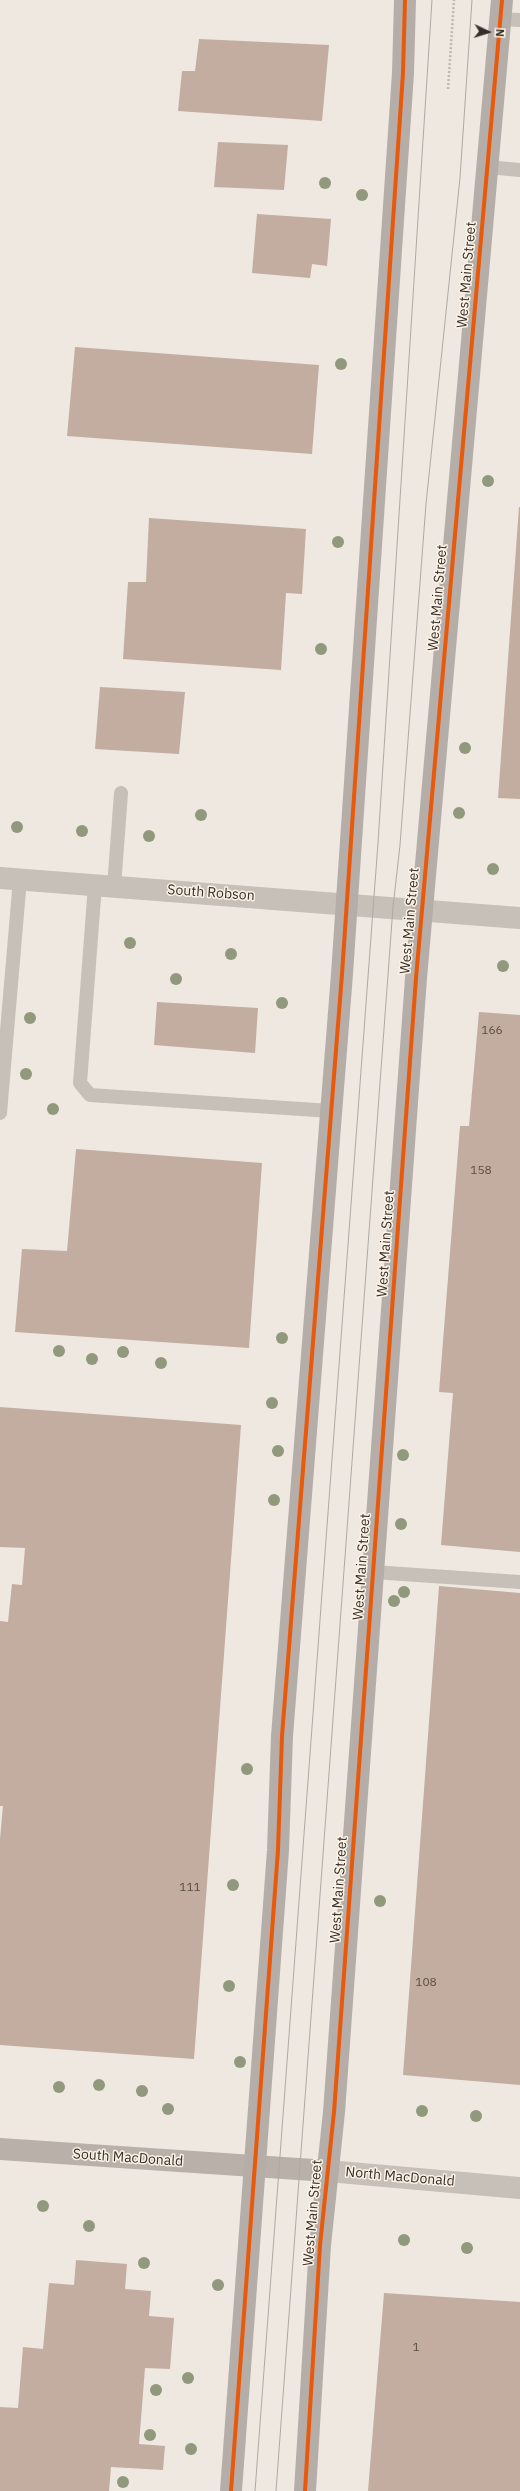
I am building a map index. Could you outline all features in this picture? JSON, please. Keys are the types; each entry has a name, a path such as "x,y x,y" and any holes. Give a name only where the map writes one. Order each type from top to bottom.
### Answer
{"main road":[{"path":"231,2491 256,2167 278,1850 282,1736 347,903 402,73 405,0"},
{"name":"West Main Street","path":"305,2491 320,2245 328,2171 422,909 487,167 507,13"}],"street":[{"name":"South Robson","path":"10,879 347,903 520,918"},
{"name":"South MacDonald","path":"0,2149 256,2167"},
{"name":"North MacDonald","path":"256,2167 328,2171 520,2188"}],"lane":[{"path":"487,167 520,170"},
{"path":"121,794 105,886 80,1082 85,1091 90,1095 331,1111"},
{"path":"0,1113 10,879"},
{"path":"373,1572 520,1582"}],"path":[{"path":"448,89 454,0"}],"building":[{"path":"199,39 329,45 322,121 178,111 182,71 195,71"},
{"path":"218,142 288,145 284,190 214,187"},
{"path":"257,214 331,219 327,266 312,264 310,278 252,273"},
{"path":"75,347 319,365 312,454 67,436"},
{"path":"520,507 520,799 498,798"},
{"path":"149,518 306,529 302,594 286,593 281,670 123,659 128,582 146,582"},
{"path":"100,687 185,692 179,754 95,749"},
{"path":"157,1002 258,1008 255,1053 154,1045"},
{"path":"479,1012 520,1015 520,1552 441,1545 453,1393 439,1392 460,1126 469,1126"},
{"path":"76,1149 262,1163 249,1348 15,1332 22,1249 67,1251"},
{"path":"0,1407 241,1425 194,2059 0,2045 0,1839 3,1806 0,1806 0,1621 8,1622 12,1584 22,1585 25,1548 0,1547"},
{"path":"439,1586 520,1593 520,2085 403,2075"},
{"path":"76,2260 127,2264 125,2289 151,2291 149,2316 174,2318 170,2369 145,2368 139,2444 165,2446 163,2470 111,2467 109,2491 0,2491 0,2407 18,2408 23,2347 43,2349 49,2283 74,2285"},
{"path":"384,2293 520,2302 520,2491 368,2491"}],"tram line":[{"path":"255,2491 378,843 432,0"},
{"path":"276,2491 393,907 400,845 426,504 460,178 472,0"}],"cycle path":[{"path":"231,2491 278,1850 282,1736 342,974 403,73 405,0"},
{"path":"305,2491 320,2245 334,2112 416,978 502,0"}]}
